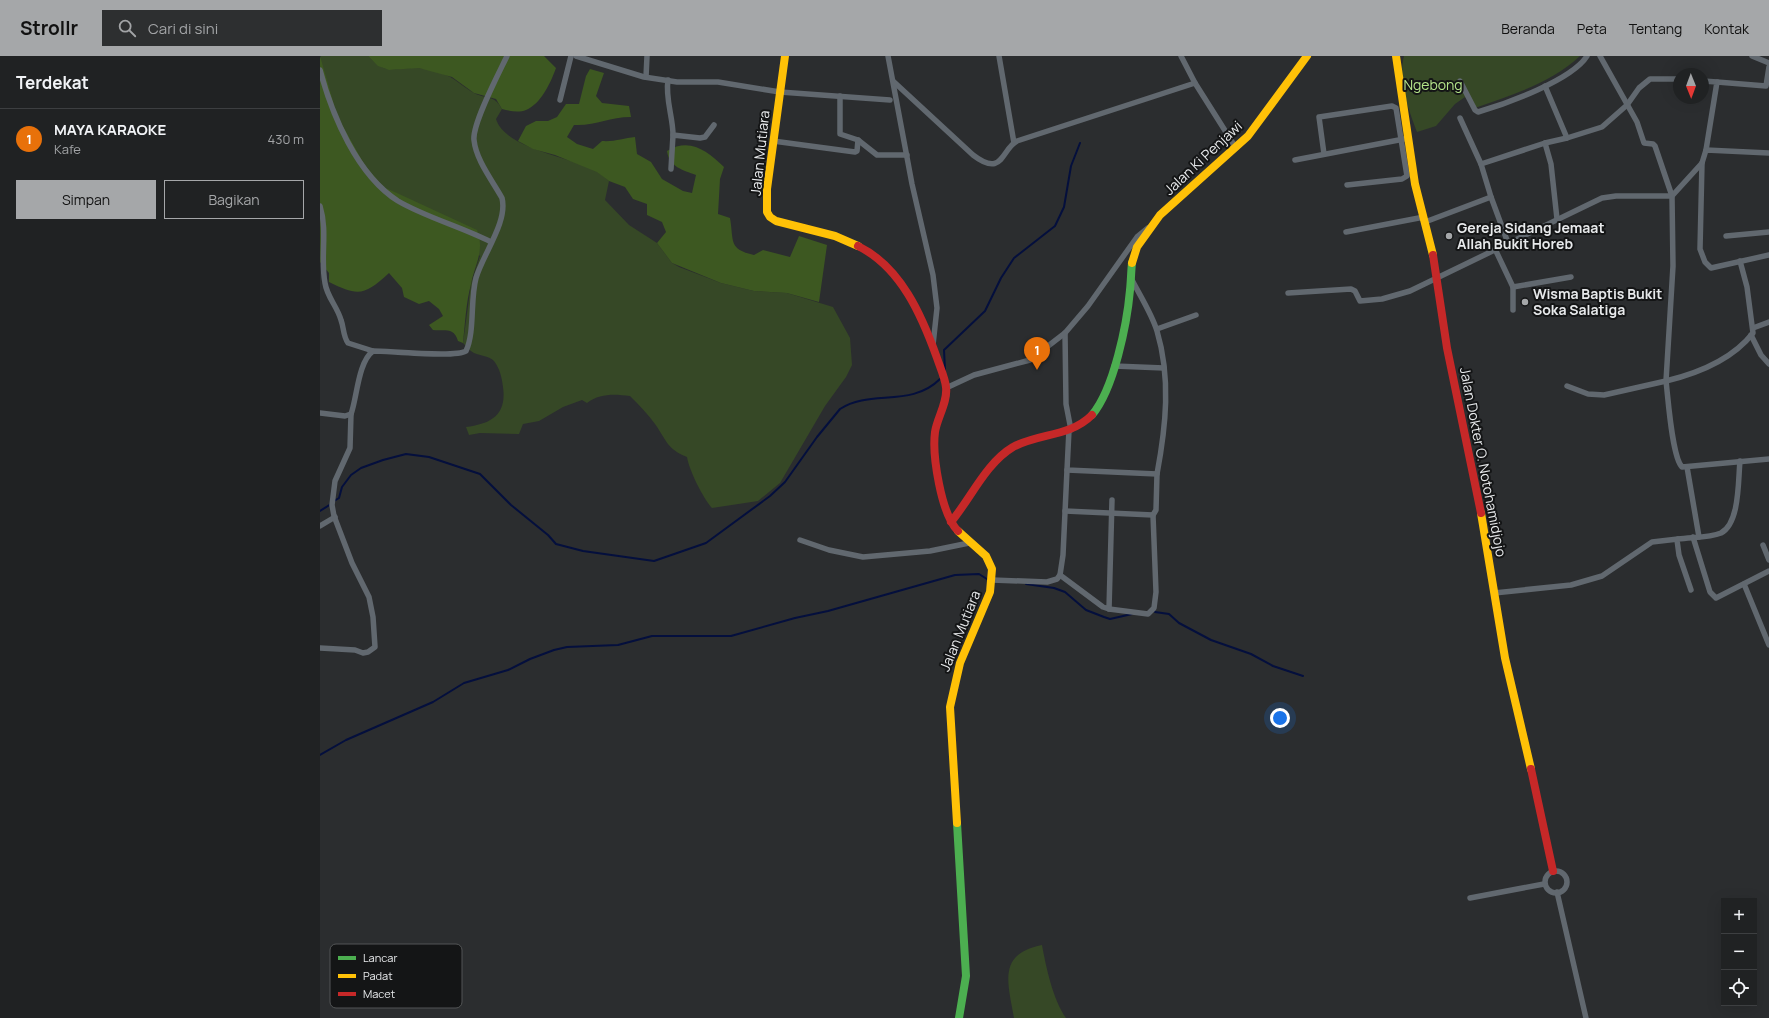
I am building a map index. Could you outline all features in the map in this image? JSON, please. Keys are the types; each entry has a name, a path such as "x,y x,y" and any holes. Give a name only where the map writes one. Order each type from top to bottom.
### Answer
{"street":[{"path":"320,206 324,229 322,259 325,285 342,320 344,334 348,343 373,351 461,354 466,351 476,279 500,223 504,206 502,198 477,153 473,138 482,112 506,56"},
{"path":"560,100 572,56"},
{"path":"576,56 646,77 668,80 718,82 780,92 890,100"},
{"path":"646,77 647,56"},
{"name":"Jalan Mutiara","path":"785,56 773,141 767,212 770,217 776,221 844,239 862,247 891,273 913,302 933,347 946,388 946,396 935,434 935,446 944,502 951,522 969,543 986,554 990,560 992,581 987,601 962,656 954,680 950,707 966,976 959,1018"},
{"path":"888,56 907,155 933,275 937,308 933,347"},
{"path":"1000,56 1014,142"},
{"path":"1181,56 1195,83 1236,148"},
{"name":"Jalan Ki Penjawi","path":"951,522 998,458 1024,442 1070,430 1088,419 1099,406 1111,378 1114,366 1126,310 1133,255 1150,227 1186,190 1236,148 1249,134 1284,84 1307,56"},
{"name":"Jalan Dokter O. Notohamidjojo","path":"1396,56 1404,139 1425,220 1437,278 1441,315 1481,510 1506,665 1546,834 1553,871"},
{"path":"1460,81 1477,112 1508,102 1545,86 1576,68 1587,56"},
{"path":"1600,56 1637,122 1644,143 1653,144 1655,146 1672,196 1673,266 1666,381 1676,451 1680,466 1687,467 1769,459"},
{"path":"1752,56 1769,64"},
{"path":"1709,81 1766,86 1769,67"},
{"path":"320,70 336,120 356,154 378,184 400,202 468,230 491,242"},
{"path":"1481,164 1545,143 1602,127 1627,105 1639,88 1650,79 1673,79"},
{"path":"668,80 666,89 673,121 672,168"},
{"path":"894,82 978,159 992,163 999,162 1014,142 1195,83"},
{"path":"1717,82 1706,150 1702,164 1701,253 1705,262 1711,268 1769,255"},
{"path":"1545,86 1567,138"},
{"path":"840,96 839,133 858,140 877,155 907,155"},
{"path":"1324,154 1318,120 1321,116 1392,106 1396,110 1404,139 1407,172 1405,177 1347,185"},
{"path":"1460,118 1481,164 1491,198 1508,243"},
{"path":"673,135 700,138 706,137 714,125"},
{"path":"1295,160 1404,139"},
{"path":"773,141 855,152 857,151 858,140"},
{"path":"1545,143 1551,164 1557,219"},
{"path":"1706,150 1769,153"},
{"path":"1288,293 1351,289 1355,291 1360,301 1382,299 1410,291 1606,196 1672,196 1702,164"},
{"path":"1346,232 1425,220 1491,198"},
{"path":"946,388 974,375 1030,360 1066,334 1088,306 1137,237 1150,227"},
{"path":"1726,236 1769,232"},
{"path":"1495,249 1513,287 1514,310"},
{"path":"1567,386 1588,394 1604,395 1686,376 1716,364 1753,332 1747,287 1740,261"},
{"path":"1060,574 1103,607 1145,614 1150,613 1154,608 1156,592 1153,515 1156,510 1157,474 1167,407 1167,381 1157,330 1130,276"},
{"path":"1513,287 1571,277"},
{"path":"1157,330 1196,315"},
{"path":"1753,328 1769,322"},
{"path":"992,581 1047,582 1057,579 1060,574 1063,555 1070,430 1066,404 1066,334"},
{"path":"1751,335 1758,351 1769,364"},
{"path":"320,648 356,650 363,653 368,652 375,647 373,617 369,597 352,563 332,505 336,481 350,448 351,414 356,388 368,356 373,351"},
{"path":"1114,366 1164,368"},
{"path":"320,413 345,416 351,414"},
{"path":"1494,593 1571,585 1602,576 1652,542 1696,537 1721,532 1731,522 1737,494 1740,461"},
{"path":"1687,467 1696,537 1710,592 1713,596 1716,598 1726,595 1769,571"},
{"path":"1067,470 1157,474"},
{"path":"1109,609 1112,500"},
{"path":"1065,511 1153,515"},
{"path":"320,526 335,517"},
{"path":"1678,538 1677,546 1691,590"},
{"path":"800,540 863,558 930,552 969,543"},
{"path":"1764,545 1769,560"},
{"path":"1744,584 1769,645"},
{"path":"1553,871 1563,873 1566,879 1564,889 1557,892 1550,891 1544,884 1547,875 1553,871"},
{"path":"1470,898 1544,884"},
{"path":"1557,892 1586,1018"}],"green space":[{"path":"320,56 337,115 365,165 384,187 477,230 480,251 468,299 463,343 458,341 452,332 446,330 433,330 429,325 443,316 439,309 429,301 419,304 404,297 402,288 389,273 374,286 355,292 329,282 329,273 320,262"},
{"path":"321,56 368,56 375,63 386,69 421,68 450,77 474,93 496,101 502,109 496,119 502,129 512,138 540,151 586,166 600,173 609,181 605,200 629,225 657,243 672,263 721,283 754,291 787,293 833,307 850,338 852,365 846,377 825,406 780,483 758,501 712,508 697,484 690,469 687,457 671,448 655,424 630,396 602,396 597,397 587,403 582,400 563,407 539,421 523,424 519,434 480,433 469,435 466,427 475,426 490,420 500,411 504,397 501,377 498,367 494,361 474,353 463,343 471,284 480,256 420,205 384,187 365,165 337,115 320,60"},
{"path":"368,56 544,56 556,68 541,98 526,110 514,111 502,109 496,99 474,93 452,77 419,68 389,70 378,66"},
{"name":"Ngebong","path":"1404,56 1580,56 1557,74 1544,81 1475,108 1465,97 1455,104 1436,126 1417,132 1407,104 1403,85 1402,65"},
{"path":"590,69 604,73 596,96 602,103 629,106 631,117 574,125 567,137 577,144 593,149 602,141 635,137 637,154 651,162 662,179 683,191 692,193 696,175 677,167 671,161 667,151 683,145 705,151 724,167 720,179 718,214 730,218 732,238 736,247 746,253 754,255 763,250 790,257 799,236 827,245 819,302 787,293 754,291 721,283 672,263 657,243 666,232 662,222 647,215 647,204 633,199 625,187 609,181 597,172 555,155 533,149 518,141 526,126 536,121 548,121 557,117 566,104 579,104 586,76"},
{"path":"1042,945 1054,993 1061,1011 1066,1018 1014,1018 1008,982 1012,963 1018,955 1028,949"}],"waterway":[{"path":"945,370 944,350 985,311 1001,278 1014,258 1055,226 1064,207 1071,166 1080,143"},
{"path":"334,501 339,498 342,487 351,475 361,468 406,454 429,457 480,474 511,505 548,535 556,544 583,551 654,561 706,543 770,496 785,482 817,437 840,409 852,403 864,400 904,396 916,393 929,388 940,379"},
{"path":"320,511 331,504"},
{"path":"320,755 346,740 433,702 464,683 508,670 530,659 554,650 567,647 618,645 652,636 731,636 795,618 828,611 955,575 979,574 990,581"},
{"path":"1026,584 1054,588 1065,592 1086,610 1110,619 1132,614"},
{"path":"1155,612 1169,614 1179,623 1211,640 1251,654 1273,666 1303,676"}],"traffic: fast":[{"path":"1092,415 1100,404 1107,389 1118,356 1126,320 1132,263"},
{"path":"957,823 966,976 959,1018"}],"traffic: slow":[{"path":"785,56 767,189 767,212 770,217 776,221 835,236 858,246"},
{"path":"1132,263 1137,247 1160,215 1248,136 1307,56"},
{"path":"1396,56 1415,184 1433,255"},
{"path":"1481,513 1505,658 1531,769"},
{"path":"957,823 950,707 960,663 990,592 992,569 986,556 958,531"}],"traffic: jam":[{"path":"858,246 873,255 886,266 908,294 917,310 931,342 942,372 946,393 935,432 934,442 936,469 942,498 952,523 958,531"},
{"path":"1433,255 1447,348 1481,513"},
{"path":"951,522 987,471 1003,454 1013,447 1033,439 1074,427 1092,415"},
{"path":"1531,769 1553,871"}],"place":[{"name":"Gereja Sidang Jemaat Allah Bukit Horeb","path":"1449,236"},
{"name":"Wisma Baptis Bukit Soka Salatiga","path":"1525,302"},
{"name":"MAYA KARAOKE","path":"1037,370"}]}
